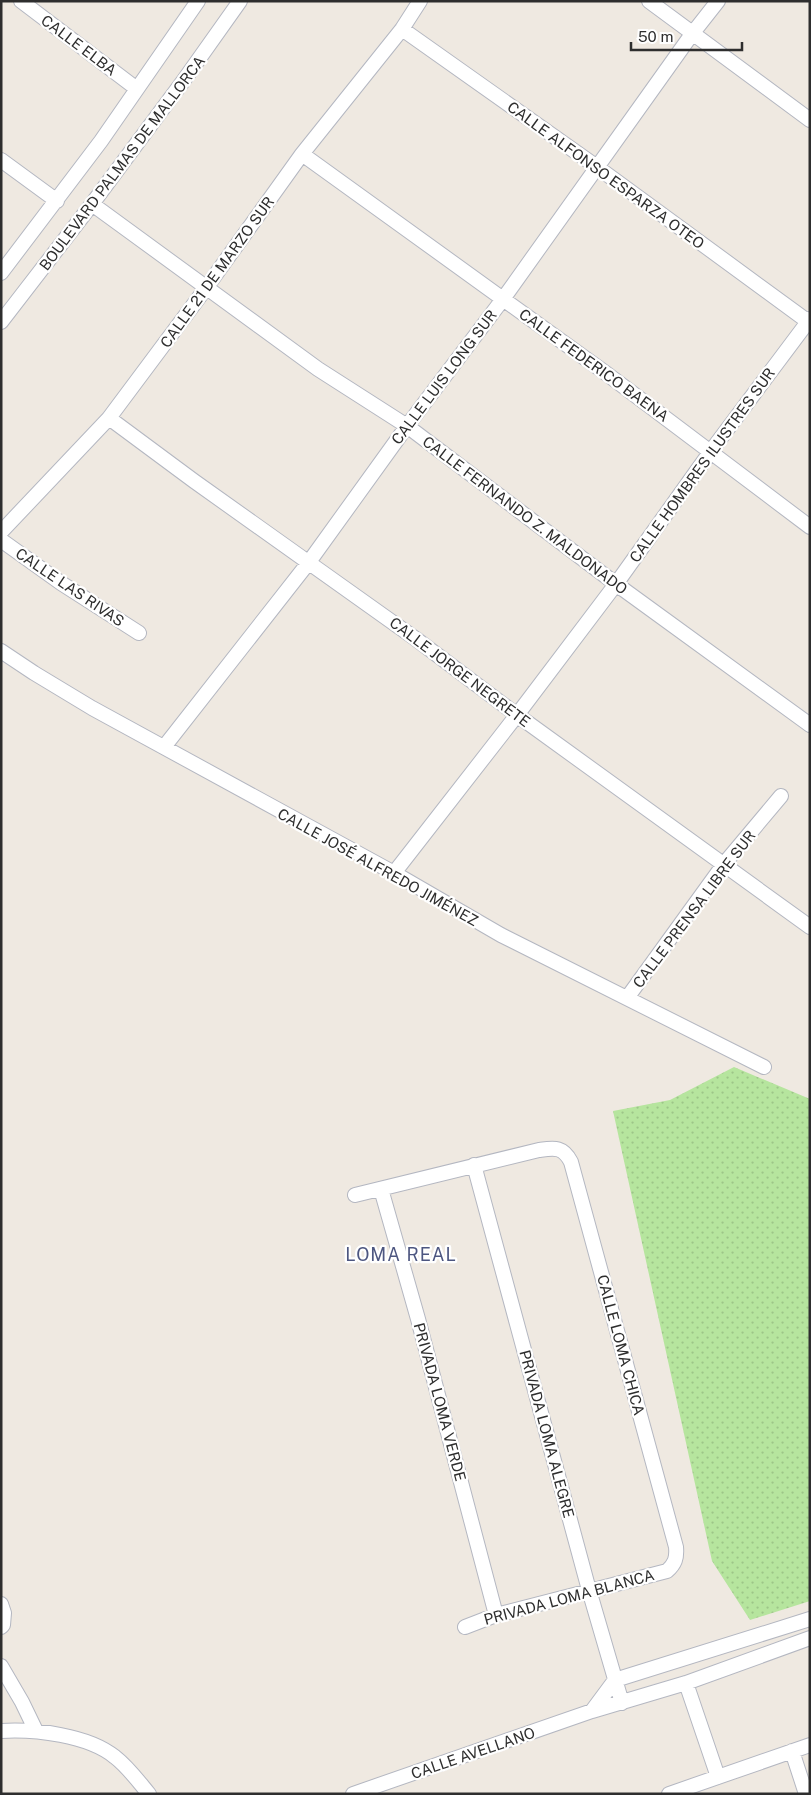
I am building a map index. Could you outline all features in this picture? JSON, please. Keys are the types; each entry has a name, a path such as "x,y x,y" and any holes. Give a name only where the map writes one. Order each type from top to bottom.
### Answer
{"street":[{"name":"CALLE ELBA","path":"21,1 137,89"},
{"name":"BOULEVARD PALMAS DE MALLORCA","path":"1,273 57,201 198,1"},
{"name":"BOULEVARD PALMAS DE MALLORCA","path":"1,322 92,204 240,1"},
{"name":"CALLE 21 DE MARZO SUR","path":"1,532 109,418 206,288 302,154 402,28 420,1"},
{"path":"649,1 810,120"},
{"name":"CALLE LUIS LONG SUR","path":"164,747 309,562 407,426 503,299 692,34 718,1"},
{"name":"CALLE ALFONSO ESPARZA OTEO","path":"402,28 809,321"},
{"name":"CALLE FEDERICO BAENA","path":"302,154 711,451 810,527"},
{"path":"1,160 57,201"},
{"name":"CALLE FERNANDO Z. MALDONADO","path":"92,204 318,369 407,426 616,584 810,725"},
{"name":"CALLE HOMBRES ILUSTRES SUR","path":"394,873 616,584 711,451 809,321"},
{"name":"CALLE JORGE NEGRETE","path":"109,418 416,639 517,715 810,927"},
{"name":"CALLE LAS RIVAS","path":"1,540 61,583 139,634"},
{"name":"CALLE JOSÉ ALFREDO JIMÉNEZ","path":"1,651 92,708 394,873 501,935 764,1067"},
{"name":"CALLE PRENSA LIBRE SUR","path":"627,998 724,864 781,796"},
{"name":"CALLE LOMA CHICA","path":"474,1165 552,1148 567,1154 571,1162 676,1547 677,1556 672,1566"},
{"path":"355,1195 474,1165"},
{"name":"PRIVADA LOMA ALEGRE","path":"474,1165 589,1590 622,1703"},
{"name":"PRIVADA LOMA VERDE","path":"381,1189 418,1319 496,1615"},
{"name":"PRIVADA LOMA BLANCA","path":"465,1627 496,1615 667,1571 672,1566"},
{"path":"1,1604 4,1613 3,1625 1,1627"},
{"path":"592,1711 615,1680 810,1619"},
{"name":"CALLE AVELLANO","path":"353,1794 592,1711 686,1683 810,1638"},
{"path":"1,1666 36,1731"},
{"path":"686,1683 718,1777"},
{"path":"1,1732 36,1731 68,1737 99,1747 115,1756 149,1794"},
{"path":"669,1794 810,1745"},
{"path":"792,1751 806,1794"}],"green space":[{"path":"734,1067 810,1099 810,1601 750,1620 712,1561 613,1111 670,1100"}],"district":[{"name":"LOMA REAL","path":"401,1254"}]}
